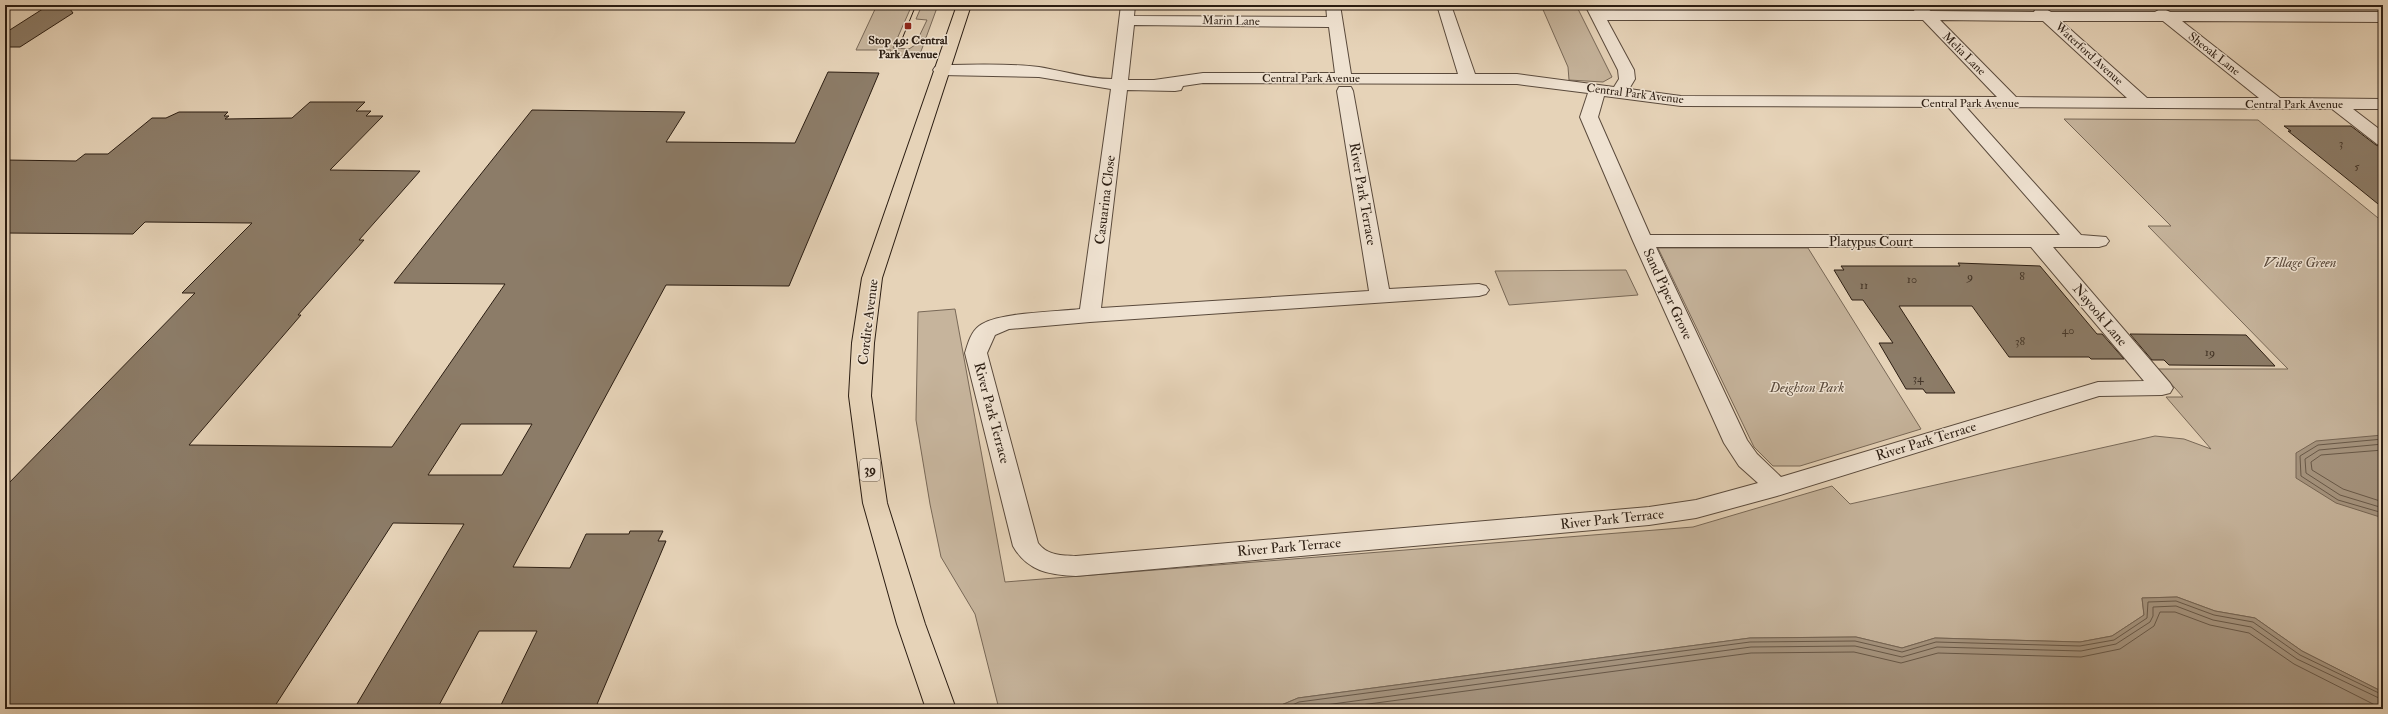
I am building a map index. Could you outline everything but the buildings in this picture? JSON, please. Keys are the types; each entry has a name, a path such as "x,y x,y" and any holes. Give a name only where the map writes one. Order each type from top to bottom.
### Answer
{"main road":[{"name":"Cordite Avenue","path":"941,709 911,624 875,504 860,396 863,342 872,278 964,5"}],"street":[{"name":"River Park Terrace","path":"1333,5 1380,296"},
{"path":"1444,5 1468,79"},
{"name":"Waterford Avenue","path":"2034,5 2144,104"},
{"name":"Sheoak Lane","path":"2152,5 2276,104"},
{"path":"2277,5 2294,16"},
{"path":"1619,92 1627,79 1626,70 1595,10 1921,10 2046,16 2383,17"},
{"name":"Melia Lane","path":"1921,10 2012,103"},
{"name":"Marin Lane","path":"1127,13 1336,22"},
{"name":"Casuarina Close","path":"1090,316 1127,13"},
{"name":"Central Park Avenue","path":"941,70 1011,70 1039,72 1100,84 1160,84 1208,91 1468,79 1517,79 1559,86 1598,89 1681,101 2383,104"},
{"name":"Central Park Avenue","path":"1345,85 1525,91 1559,86"},
{"name":"Sand Piper Grove","path":"1598,89 1590,108 1589,117 1643,241 1736,444 1748,460 1777,487"},
{"path":"1953,102 2076,241"},
{"path":"2336,104 2383,140"},
{"name":"Platypus Court","path":"1643,241 2099,241"},
{"name":"Nayook Lane","path":"2038,241 2162,388"},
{"name":"River Park Terrace","path":"1479,290 1090,316 1006,323 987,330 977,346 976,353 1026,546 1040,560 1055,565 1076,566 1649,516 1696,509 1777,487 2098,389 2162,388"}],"green space":[{"path":"877,5 912,5 893,48 909,49 915,45 927,20 916,19 922,5 938,5 920,54 908,54 907,57 889,57 891,50 856,50"},
{"path":"1541,5 1576,5 1612,77 1603,82 1569,80 1568,67"},
{"name":"Village Green","path":"2064,119 2258,120 2383,222 2383,692 2302,651 2255,618 2215,611 2177,597 2142,598 2144,615 2112,636 2080,642 1935,638 1902,648 1856,637 1750,638 1298,698 1272,709 999,709 975,614 941,557 930,504 916,420 918,312 955,309 1005,582 1693,527 1832,486 1850,504 2155,436 2184,439 2211,449 2166,397 2183,397 2158,369 2288,369 2148,226 2171,226"},
{"name":"Deighton Park","path":"1658,248 1808,248 1921,429 1800,466 1773,466 1754,447"},
{"path":"1626,270 1638,295 1509,305 1495,271"}],"water":[{"path":"2383,435 2383,518 2336,503 2296,478 2296,453 2316,441"},
{"path":"2177,597 2215,611 2255,618 2302,651 2383,692 2383,709 1272,709 1298,698 1750,638 1856,637 1902,648 1935,638 2080,642 2112,636 2144,615 2142,598"}],"tram line":[{"path":"900,44 916,5"}],"place":[{"name":"Stop 49: Central Park Avenue","path":"908,26"}]}
